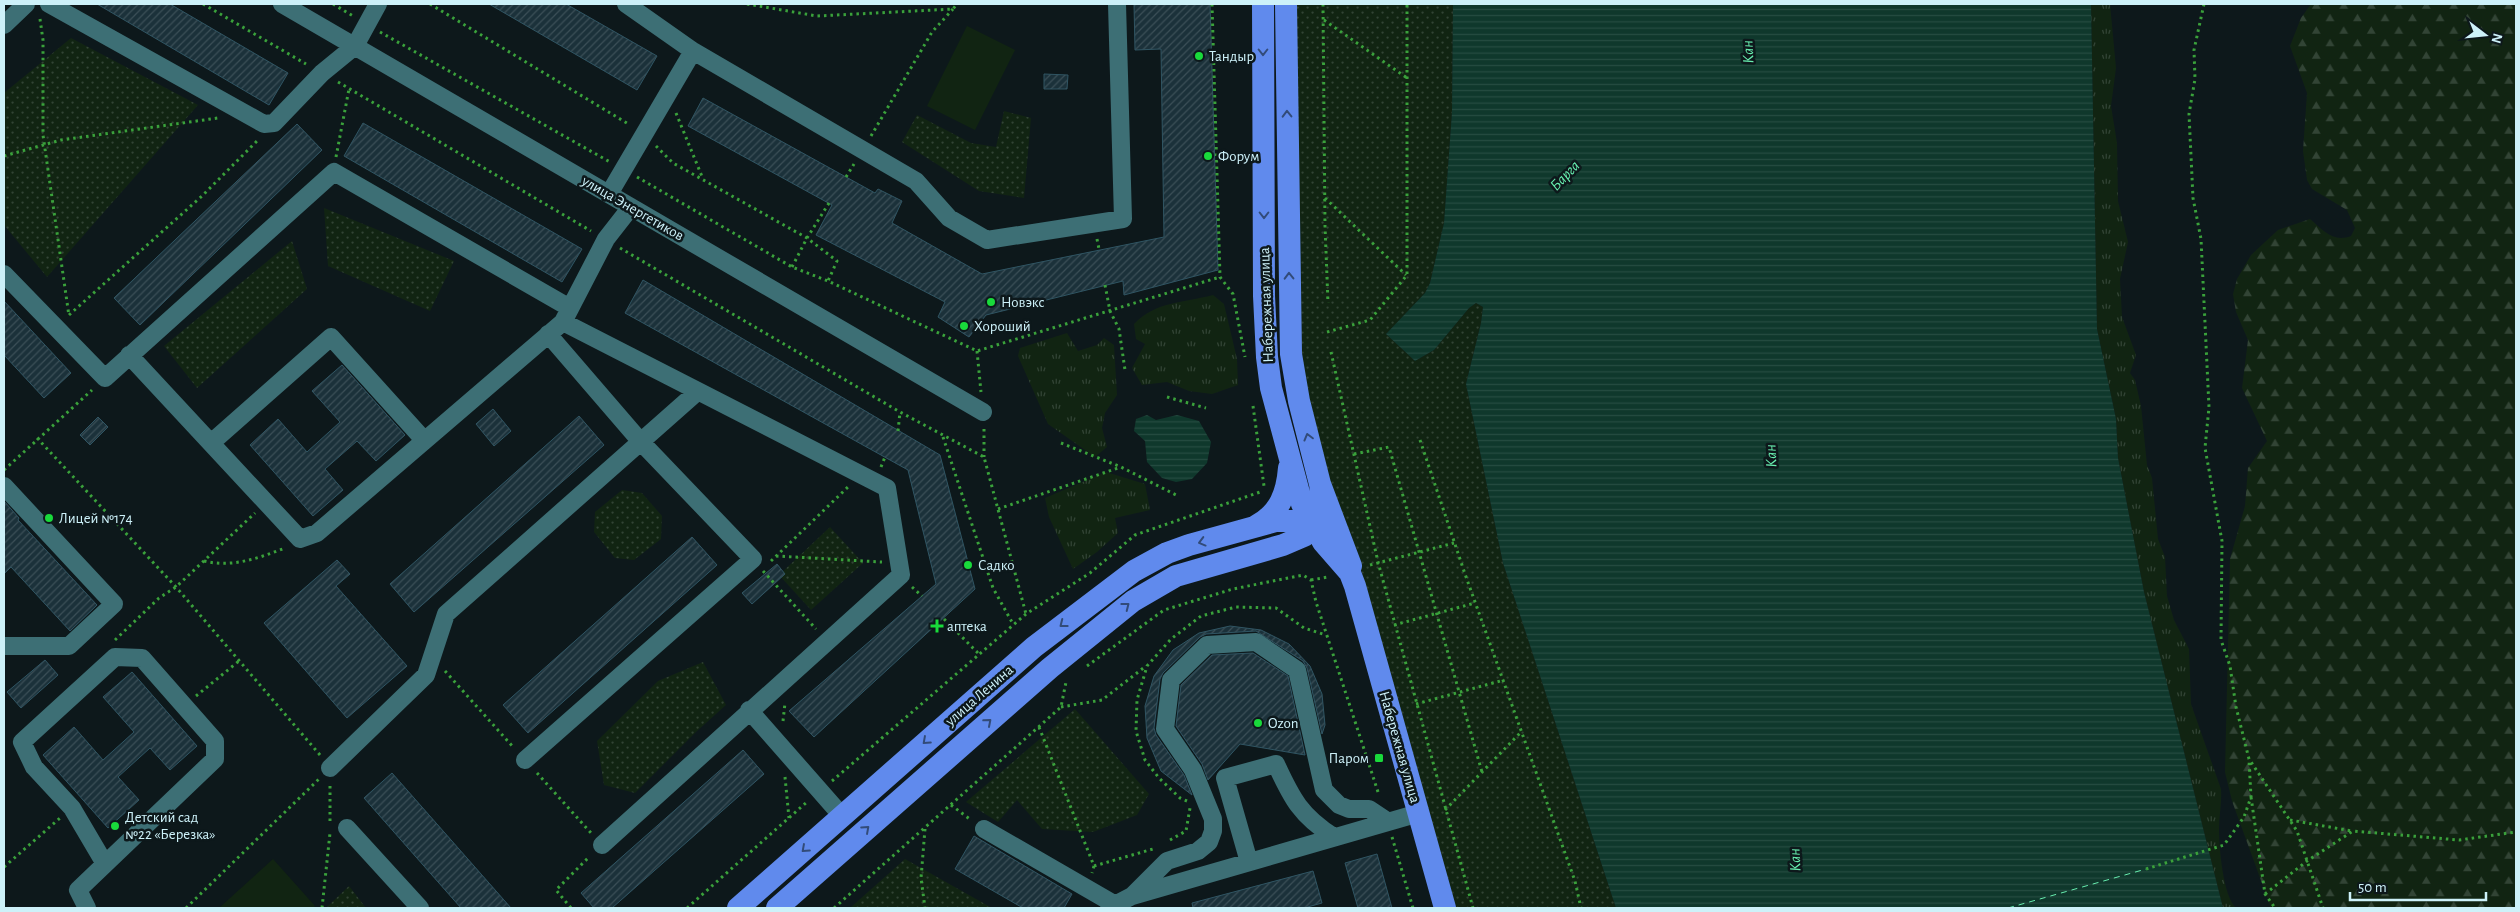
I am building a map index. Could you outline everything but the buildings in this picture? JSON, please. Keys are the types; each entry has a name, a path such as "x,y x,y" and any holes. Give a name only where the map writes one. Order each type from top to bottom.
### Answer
{"main road":[{"name":"Набережная улица","path":"1263,4 1266,358 1275,406 1302,504 1313,525 1344,557"},
{"name":"Набережная улица","path":"1286,4 1291,354 1299,401 1320,484 1355,586 1445,908"},
{"name":"улица Ленина","path":"1249,530 1265,521 1276,510 1284,497 1289,462"},
{"path":"1313,525 1321,509 1320,484"},
{"name":"улица Ленина","path":"738,908 1034,647 1127,575 1168,553 1282,521 1304,521 1313,525 1304,536 1283,545 1195,569 1164,582 1140,596 1050,668 778,908"},
{"name":"улица Ленина","path":"1283,545 1308,544 1344,557"}],"street":[{"name":"улица Энергетиков","path":"282,4 983,412"},
{"path":"4,24 38,7 264,124 274,123 322,73 355,46 378,4"},
{"path":"626,4 693,51 916,181 949,218 987,240 1123,219 1117,4"},
{"path":"609,194 693,51"},
{"path":"4,274 105,378 334,172 566,315 697,392 887,488 901,575 749,710 602,845"},
{"path":"129,355 300,539 317,532 548,334 566,315 606,239 631,207"},
{"path":"525,760 761,561 641,442 548,334"},
{"path":"211,443 331,337 424,440"},
{"path":"330,768 426,675 446,614 697,392"},
{"path":"4,486 114,604 70,646 4,646"},
{"path":"1132,896 1167,861 1198,851 1209,842 1213,831 1213,819 1194,770 1165,729 1171,680 1207,645 1256,642 1296,670 1324,790 1339,805 1349,809 1369,809 1387,821"},
{"path":"87,908 78,890 215,759 214,741 142,658 115,657 22,742 34,768 72,808 105,864"},
{"path":"749,710 842,816"},
{"path":"1248,862 1225,778 1276,764 1292,797 1312,823 1334,837"},
{"path":"984,829 1089,890 1112,906 1132,896 1419,813"},
{"path":"347,828 420,908"}],"path":[{"path":"203,4 900,412 984,457 1026,614"},
{"path":"333,4 624,169 792,267 828,281 977,351 1220,277"},
{"path":"430,4 644,134 673,163 807,238 837,261 828,281"},
{"path":"748,4 817,16 953,9"},
{"path":"846,177 932,32 957,4"},
{"path":"1212,4 1220,277 1233,294 1246,361"},
{"path":"1323,4 1328,302"},
{"path":"1327,332 1370,320 1407,275 1407,4"},
{"path":"2204,4 2194,50 2195,79 2189,114 2193,198 2201,239 2208,378 2209,407 2205,448 2222,541 2221,640 2230,666 2236,707 2249,759 2250,797 2265,894 2275,908"},
{"path":"38,7 44,40 44,145 75,346"},
{"path":"1324,20 1407,78"},
{"path":"672,86 672,103 703,180"},
{"path":"334,172 349,89"},
{"path":"4,156 61,140 246,114"},
{"path":"69,316 202,196 274,123"},
{"path":"1325,198 1407,275"},
{"path":"792,267 807,238 829,203"},
{"path":"1105,285 1110,311 1119,329 1126,370"},
{"path":"1332,352 1378,562 1444,811 1473,908"},
{"path":"4,470 105,378"},
{"path":"1168,397 1206,408"},
{"path":"687,908 1026,614 1090,573 1134,535 1265,490 1252,399"},
{"path":"898,431 900,412"},
{"path":"943,436 992,588 1014,625"},
{"path":"38,438 176,587 330,768 330,827 322,908"},
{"path":"1420,440 1454,543 1574,881 1581,908"},
{"path":"1061,442 1121,467 1178,496"},
{"path":"1354,454 1389,448 1482,772"},
{"path":"998,509 1121,467"},
{"path":"776,556 861,475"},
{"path":"108,646 159,598 176,587 266,503"},
{"path":"204,561 220,565 260,558 300,539"},
{"path":"1378,562 1454,543"},
{"path":"827,641 761,561 776,556 899,563"},
{"path":"1394,625 1475,603"},
{"path":"1061,707 1102,700 1147,666 1171,639 1200,616 1236,607 1276,608 1304,628 1326,635"},
{"path":"944,619 979,654"},
{"path":"184,706 239,661"},
{"path":"1147,666 1137,700 1136,716 1136,731 1145,760 1159,778 1180,798 1191,802 1186,831 1163,844"},
{"path":"1416,704 1504,680"},
{"path":"1039,727 1094,866 1089,890"},
{"path":"1444,811 1522,731"},
{"path":"2249,759 2290,820 2307,861 2322,908"},
{"path":"186,908 330,768"},
{"path":"2146,869 2224,845 2244,817 2250,797"},
{"path":"951,805 984,829"},
{"path":"4,867 72,808"},
{"path":"2290,820 2353,831 2459,840 2516,832"},
{"path":"924,829 921,878 926,908"},
{"path":"2265,894 2307,861 2353,831"},
{"path":"571,908 556,890 602,845"},
{"path":"1094,866 1156,848"}],"green space":[{"path":"1294,4 1453,4 1452,112 1444,223 1430,283 1425,293 1386,334 1415,361 1434,350 1469,308 1476,303 1483,307 1466,384 1503,563 1616,908 1456,908 1359,562 1337,513 1300,365"},
{"path":"2091,4 2110,4 2116,68 2111,106 2117,143 2118,201 2128,242 2120,279 2122,317 2136,355 2130,373 2135,380 2141,406 2147,465 2152,478 2158,539 2165,557 2167,596 2174,620 2189,649 2191,704 2221,789 2219,829 2221,859 2228,893 2236,908 2223,908 2144,592 2118,458 2116,419 2097,329"},
{"path":"2311,4 2516,4 2516,908 2271,908 2232,801 2225,772 2230,559 2245,506 2248,468 2267,441 2242,388 2248,340 2236,312 2233,294 2237,279 2251,255 2278,230 2310,219 2324,231 2339,238 2351,236 2355,228 2347,210 2312,189 2307,180 2303,151 2307,93 2290,46 2301,18"},
{"path":"967,26 1015,50 975,130 927,106"},
{"path":"71,38 198,105 47,277 4,225 4,93"},
{"path":"1004,111 1031,118 1024,198 979,191 902,142 917,115 971,143 996,147"},
{"path":"324,208 454,261 430,311 328,266"},
{"path":"292,241 307,289 197,388 164,346"},
{"path":"1213,295 1224,304 1237,359 1238,385 1212,394 1189,391 1167,382 1142,385 1132,368 1145,344 1136,339 1134,324 1142,316 1161,307"},
{"path":"1067,333 1078,351 1097,345 1104,338 1114,345 1117,395 1105,413 1102,428 1107,447 1095,457 1048,424 1018,356 1020,348"},
{"path":"1106,472 1145,484 1150,510 1115,518 1118,533 1097,552 1073,569 1049,517 1045,498"},
{"path":"622,490 642,493 662,516 661,539 634,560 615,558 594,532 595,512"},
{"path":"830,527 863,563 811,610 779,575"},
{"path":"703,662 726,705 635,793 604,785 597,741 658,681"},
{"path":"1075,709 1149,794 1137,815 1093,832 1042,829 1017,800 998,822 966,802"},
{"path":"273,859 315,906 313,908 219,908"},
{"path":"905,859 992,908 850,908"},
{"path":"349,886 366,908 326,908"}],"water":[{"path":"1453,4 2091,4 2097,329 2116,419 2118,458 2144,592 2223,908 1616,908 1503,563 1466,384 1483,307 1476,303 1469,308 1434,350 1415,361 1386,334 1425,293 1430,283 1444,223 1452,112"},
{"path":"1147,415 1156,420 1177,415 1199,421 1211,442 1207,463 1192,479 1176,482 1162,478 1147,462 1145,441 1134,431 1136,419"}],"ferry route":[{"path":"2008,908 2146,869"}],"place":[{"name":"Тандыр","path":"1199,56"},
{"name":"Форум","path":"1208,156"},
{"name":"Новэкс","path":"991,302"},
{"name":"Хороший","path":"964,326"},
{"name":"Лицей №174","path":"49,518"},
{"name":"Садко","path":"968,565"},
{"name":"аптека","path":"937,626"},
{"name":"Ozon","path":"1258,723"},
{"name":"Паром","path":"1379,758"},
{"name":"Детский сад №22 «Березка»","path":"115,826"}],"water label":[{"name":"Кан","path":"1747,52"},
{"name":"Барга","path":"1564,175"},
{"name":"Кан","path":"1770,456"},
{"name":"Кан","path":"1794,860"}]}
